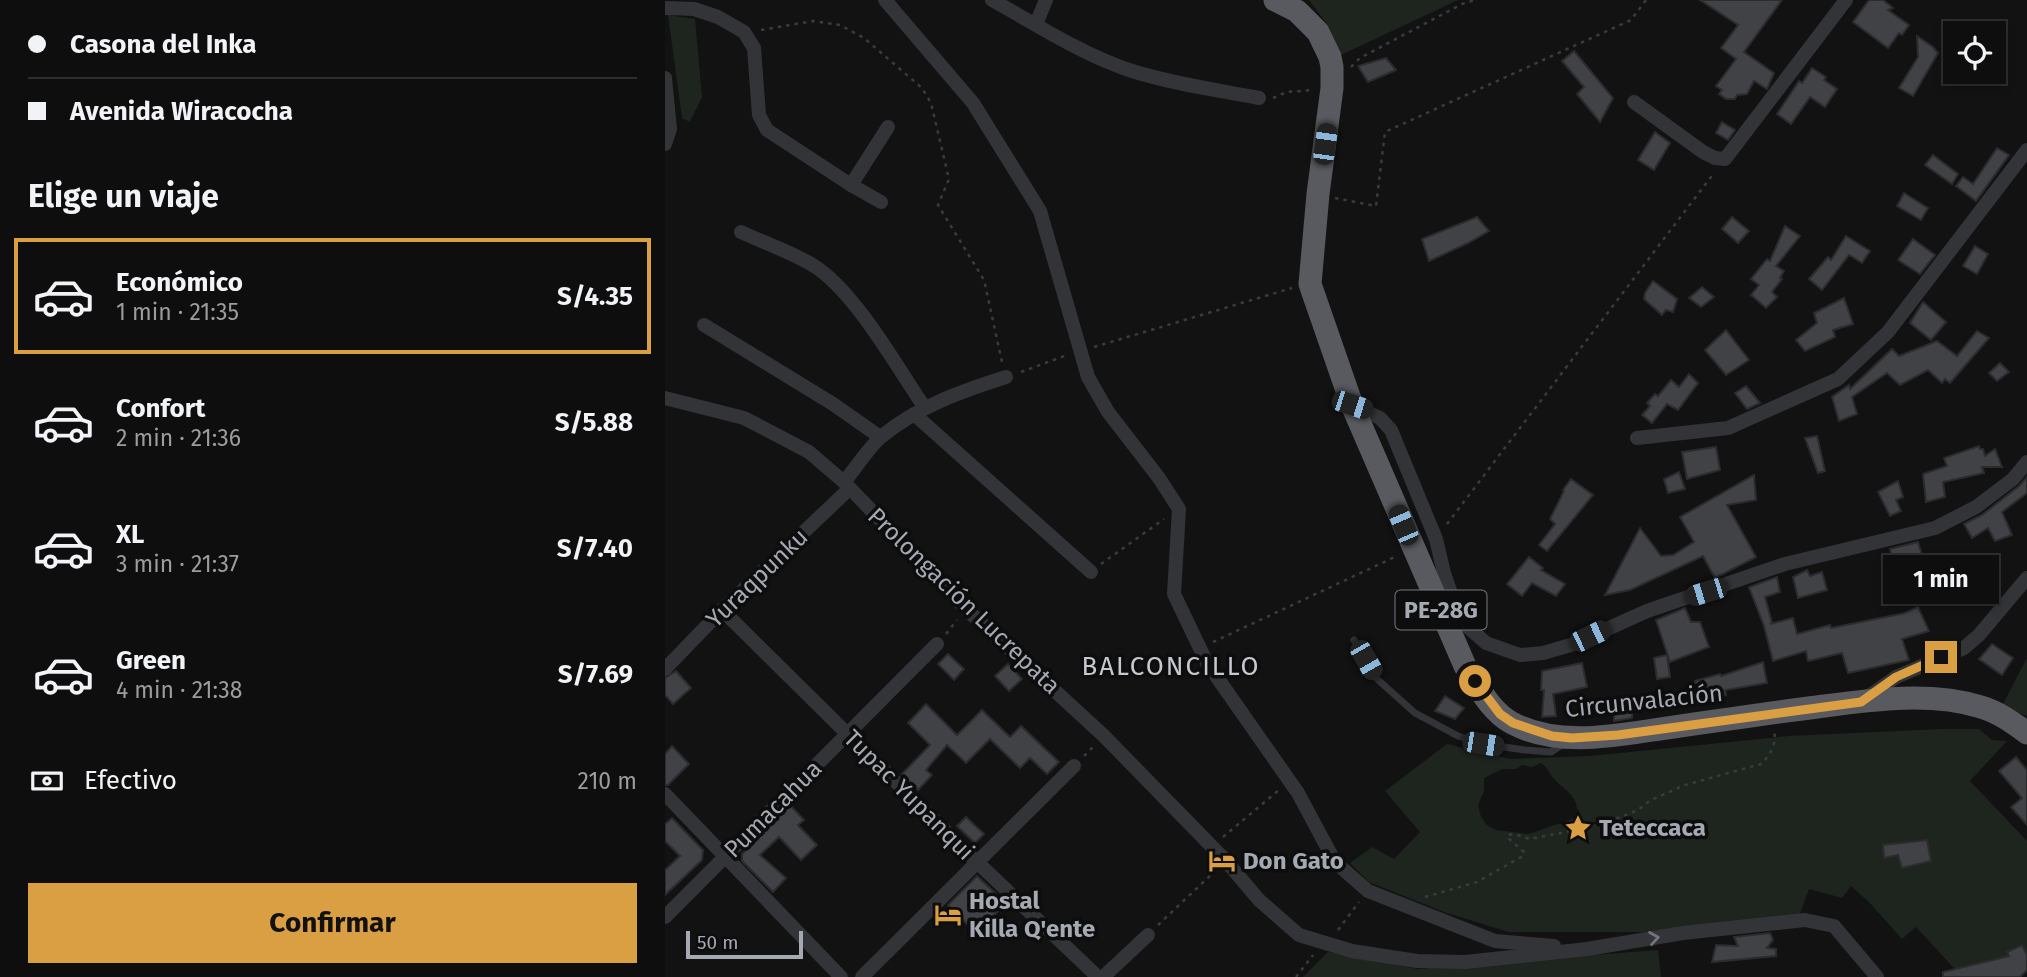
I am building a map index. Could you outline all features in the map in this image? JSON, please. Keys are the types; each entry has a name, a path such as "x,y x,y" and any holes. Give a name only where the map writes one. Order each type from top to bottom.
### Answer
{"highway":[{"name":"Circunvalación","path":"1275,0 1297,12 1318,32 1330,57 1310,284 1352,405 1465,666 1500,714 1513,723 1552,736 1572,738 1618,735 1861,702 1932,699 1982,707 2001,715 2027,733"}],"street":[{"path":"885,0 973,103 1040,211 1088,377 1108,412 1159,478 1179,509 1174,593 1207,663 1290,781 1335,862 1368,891 1495,941 1587,949 1683,933 1805,919 1834,926 1877,977"},
{"path":"992,0 1083,50 1131,70 1196,87 1259,98"},
{"path":"1036,24 1046,0"},
{"path":"1634,102 1703,152 1725,159 1846,0"},
{"path":"665,8 694,9 744,32 754,48 759,115 767,130 881,202"},
{"path":"665,78 670,130 665,144"},
{"path":"851,185 888,127"},
{"path":"1637,438 1728,428 1837,379 1888,332 2027,149"},
{"path":"741,232 818,268 836,284 852,302 920,411 1091,572"},
{"path":"704,325 833,404 880,437"},
{"name":"Yuraqpunku","path":"665,669 847,485 880,437 920,411 956,393 1006,377"},
{"name":"Prolongación Lucrepata","path":"665,398 744,418 809,452 847,485 966,609 1104,736 1212,846 1259,900 1299,935 1352,951 1417,961 1465,962 1587,949"},
{"path":"1352,405 1380,418 1391,430 1436,539 1460,620 1486,643 1520,655 1543,653 1574,644 1647,611 1785,564 1935,528 1976,507 2013,479 2027,462"},
{"path":"1861,702 1896,677 1963,648 1979,635 2027,579"},
{"name":"Tupac Yupanqui","path":"722,610 977,862 1098,977"},
{"name":"Pumacahua","path":"665,917 937,644"},
{"path":"862,977 1074,766"},
{"path":"665,794 841,977"},
{"path":"1103,977 1148,935"}],"lane":[{"path":"1354,640 1377,679 1415,713 1458,736 1497,746 1551,751 1572,738"}],"path":[{"path":"1259,98 1270,99 1326,82 1341,64 1350,68 1360,58 1462,4 1475,0"},
{"path":"1318,194 1376,206 1385,132 1631,20 1646,0"},
{"path":"744,32 813,21 840,26 864,38 922,88 931,103 949,178 939,205 984,280 1006,377 1081,351 1303,285"},
{"path":"1436,539 1725,159"},
{"path":"1091,572 1179,509"},
{"path":"1200,648 1405,553"},
{"path":"937,644 966,609"},
{"path":"1416,897 1428,897 1477,882 1521,857 1524,852 1507,837 1509,835 1530,839 1571,831 1621,817 1685,785 1761,765 1770,755 1776,737 1773,728"},
{"path":"1074,766 1104,736"},
{"path":"1212,846 1290,781"},
{"path":"1148,935 1226,861"},
{"path":"1296,977 1368,891"}],"shaded area":[{"path":"1309,0 1458,0 1341,55 1327,24"},
{"path":"668,15 695,19 702,97 690,122 682,118"},
{"path":"2027,658 2027,716 2002,706"},
{"path":"1979,729 1992,740 2007,741 1970,781 2027,841 2027,960 1962,977 1916,927 1902,939 1851,886 1842,898 1809,889 1799,916 1645,932 1509,932 1444,912 1369,882 1350,863 1372,847 1394,859 1420,832 1385,791 1447,744 1510,759 1590,756 1789,736","holes":["1541,763 1574,799 1578,817 1529,834 1496,830 1487,825 1481,817 1478,805 1484,791 1484,778 1502,769 1516,769 1522,765 1532,767"]},
{"path":"1658,950 1661,977 1303,977 1328,952 1418,969"}],"building":[{"path":"1700,0 1782,0 1744,52 1774,73 1767,89 1754,81 1747,94 1737,95 1735,99 1726,99 1719,94 1722,90 1716,86 1736,59 1721,48 1738,25"},
{"path":"1869,0 1883,0 1893,8 1888,10 1909,25 1888,48 1853,22"},
{"path":"1917,36 1938,53 1913,96 1899,88 1918,57"},
{"path":"1574,51 1613,98 1600,122 1577,94 1584,87 1562,61"},
{"path":"1386,58 1396,70 1368,82 1358,66"},
{"path":"1812,68 1826,77 1824,80 1837,89 1825,107 1810,97 1791,124 1777,114 1799,81 1802,83"},
{"path":"1722,122 1735,130 1728,140 1716,133"},
{"path":"1655,132 1670,143 1654,170 1638,160"},
{"path":"1997,148 2009,155 1976,201 1956,186 1963,177 1973,184"},
{"path":"1933,155 1958,174 1952,184 1925,165"},
{"path":"1904,193 1928,208 1921,220 1897,206"},
{"path":"1477,217 1489,231 1429,261 1422,239"},
{"path":"1732,217 1749,231 1738,243 1722,229"},
{"path":"1785,226 1800,236 1776,266 1784,271 1780,278 1782,279 1772,292 1777,297 1766,308 1751,295 1759,285 1751,279 1767,259 1770,261"},
{"path":"1846,236 1870,251 1862,263 1849,255 1822,290 1809,279 1828,257 1831,260"},
{"path":"1913,239 1935,255 1920,274 1898,260"},
{"path":"1975,246 1988,254 1977,274 1963,266"},
{"path":"1653,281 1677,299 1673,312 1666,310 1662,315 1644,299"},
{"path":"1702,287 1714,297 1701,307 1689,298"},
{"path":"1844,298 1853,324 1833,330 1835,337 1805,351 1796,340 1817,323 1814,313"},
{"path":"1923,302 1946,322 1931,340 1910,323"},
{"path":"1726,330 1749,360 1726,375 1705,350"},
{"path":"1977,331 1989,338 1950,383 1945,379 1942,383 1928,370 1900,385 1887,373 1852,397 1857,414 1839,421 1832,397 1849,385 1850,389 1892,349 1899,356 1937,341 1957,356"},
{"path":"2000,363 2009,372 1997,381 1989,373"},
{"path":"1689,374 1698,383 1678,410 1667,404 1652,423 1642,415 1650,406 1647,403 1655,394 1658,396 1671,380 1679,387"},
{"path":"1746,386 1760,403 1747,409 1735,393"},
{"path":"1817,436 1825,471 1818,473 1805,438"},
{"path":"1979,446 1985,456 1995,449 2002,467 1982,467 1984,473 1943,482 1945,497 1926,502 1923,474 1947,466 1944,458"},
{"path":"1716,447 1720,470 1687,479 1682,452"},
{"path":"1679,472 1685,489 1668,493 1664,479"},
{"path":"1754,475 1756,500 1727,505 1756,557 1715,578 1703,556 1630,590 1605,595 1640,528 1661,556 1673,555 1694,542 1680,517"},
{"path":"2027,477 2027,493 2002,512 2012,535 1995,541 1988,528 1972,538 1964,524 1982,515"},
{"path":"1571,479 1593,495 1547,551 1539,545 1555,524 1550,519"},
{"path":"1898,481 1903,497 1896,500 1901,511 1890,516 1878,492"},
{"path":"1918,542 1926,568 1944,563 1948,576 1906,587 1895,569 1890,549"},
{"path":"1529,557 1543,568 1541,570 1565,584 1556,596 1532,583 1522,596 1507,584"},
{"path":"1807,570 1810,576 1822,572 1827,590 1798,598 1793,577"},
{"path":"1777,577 1780,592 1765,597 1772,623 1770,624 1793,618 1797,634 1830,625 1831,628 1905,613 1918,607 1929,631 1902,639 1909,660 1848,673 1842,653 1808,661 1806,651 1773,661 1764,626 1749,587"},
{"path":"1685,608 1691,622 1700,622 1709,647 1670,662 1656,620"},
{"path":"1992,644 2013,658 2002,675 1979,659"},
{"path":"948,654 964,669 954,680 938,664"},
{"path":"1667,655 1670,677 1657,679 1654,658"},
{"path":"1763,662 1767,683 1725,690 1726,695 1697,702 1695,681 1720,674 1721,676"},
{"path":"1582,663 1587,687 1553,694 1556,716 1542,717 1542,671"},
{"path":"1008,664 1022,679 1009,691 995,676"},
{"path":"676,671 691,688 673,704 665,695 665,678"},
{"path":"1445,696 1464,708 1455,719 1435,711"},
{"path":"1614,699 1634,699 1632,718 1614,721"},
{"path":"926,704 957,735 982,710 1010,737 1021,726 1059,762 1047,774 1030,758 1020,768 990,739 966,763 947,745 926,770 932,775 918,790 902,774 930,745 908,723"},
{"path":"672,746 689,764 665,785 665,754"},
{"path":"2016,757 2027,770 2027,825 2011,807 2022,798 1999,771"},
{"path":"790,805 804,820 798,825 817,845 801,860 779,837 760,855 786,878 773,892 742,861 742,854"},
{"path":"966,817 984,834 975,843 957,826"},
{"path":"672,818 703,850 702,860 665,895 665,870 680,856 665,841 665,824"},
{"path":"1927,840 1931,861 1902,868 1898,855 1884,858 1883,845"},
{"name":"Hostal Killa Q'ente","path":"977,876 1006,903 976,933 948,905"},
{"path":"1770,933 1773,940 1767,948 1776,949 1776,956 1712,962 1716,945 1738,946 1734,937"},
{"path":"2022,945 2027,955 2027,970 2020,977 1943,977 1943,972 2009,956 2007,952"}],"place":[{"name":"Teteccaca","path":"1578,828"},
{"name":"Don Gato","path":"1222,861"},
{"name":"Hostal Killa Q'ente","path":"948,915"}],"district":[{"name":"BALCONCILLO","path":"1171,666"}],"route":[{"path":"1475,681 1500,714 1513,723 1552,736 1572,738 1618,735 1861,702 1896,677 1941,657"}]}
